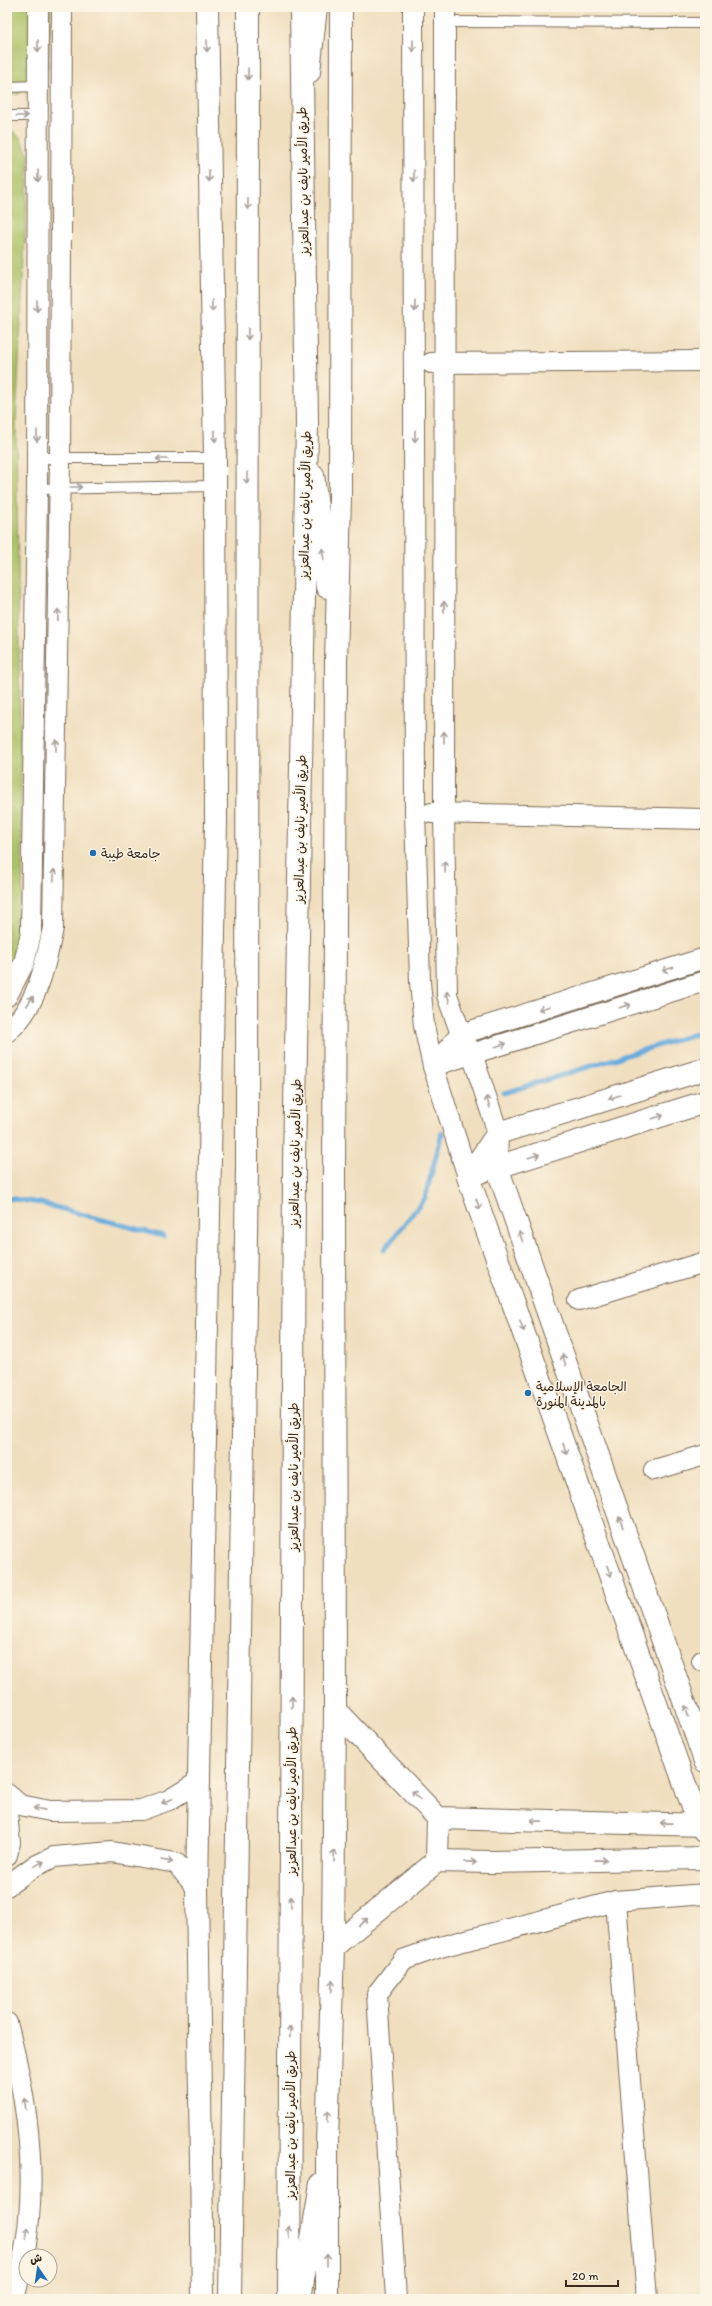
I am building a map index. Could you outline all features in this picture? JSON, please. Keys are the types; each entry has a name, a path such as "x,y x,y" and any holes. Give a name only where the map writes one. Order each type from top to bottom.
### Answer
{"main road":[{"path":"203,2299 197,1888 216,820 215,458 207,7"},
{"path":"230,2299 247,1169 248,7"},
{"name":"طريق الأمير نايف بن عبدالعزيز","path":"289,2299 294,1172 307,424 301,7"},
{"path":"302,143 316,7"},
{"path":"327,2299 327,2143 333,1947 335,1710 336,662 340,496 341,7"},
{"path":"307,424 336,662"},
{"path":"335,1710 438,1818 703,1827 468,1177 498,1133 705,1069"},
{"path":"705,1102 497,1168 705,1761"},
{"path":"437,1861 438,1818"},
{"path":"333,1947 437,1861 492,1862 705,1858"}],"street":[{"path":"7,996 24,963 31,933 37,489 38,7"},
{"path":"7,1032 13,1027 36,992 47,959 53,928 60,487 62,7"},
{"path":"412,7 415,364 415,812 420,982 424,1026 433,1066 468,1177 497,1168 498,1133 472,1054 461,1034 447,995 444,813 445,14"},
{"path":"415,364 445,362 705,361"},
{"path":"415,812 705,819"},
{"path":"433,1066 461,1034 705,958"},
{"path":"433,1066 705,981"},
{"path":"579,1300 705,1262"},
{"path":"654,1470 705,1455"},
{"path":"7,1794 20,1805 50,1811 141,1810 169,1800 200,1781"},
{"path":"7,1813 10,1843 7,1855"},
{"path":"7,1886 34,1867 54,1857 112,1852 176,1863 197,1888"},
{"path":"396,2299 377,1994 403,1960 440,1947 616,1901 705,1894"},
{"path":"616,1901 647,2299"},
{"path":"7,2023 20,2075 31,2167 29,2219 24,2260 14,2299"},
{"path":"301,2299 327,2143"}],"lane":[{"path":"445,14 705,23"},
{"path":"7,87 38,86"},
{"path":"7,116 38,116"},
{"path":"37,458 215,458"},
{"path":"37,489 60,487 215,486"}],"green space":[{"path":"7,7 51,7 48,69 19,94 7,94"},
{"path":"7,127 20,137 29,155 16,424 23,933 17,961 7,982"}],"waterway":[{"path":"504,1093 705,1031"},
{"path":"384,1250 425,1198 442,1133"},
{"path":"7,1198 40,1203 163,1236"}],"place":[{"name":"جامعة طيبة","path":"93,853"},
{"name":"الجامعة الإسلامية بالمدينة المنورة","path":"528,1393"}]}
